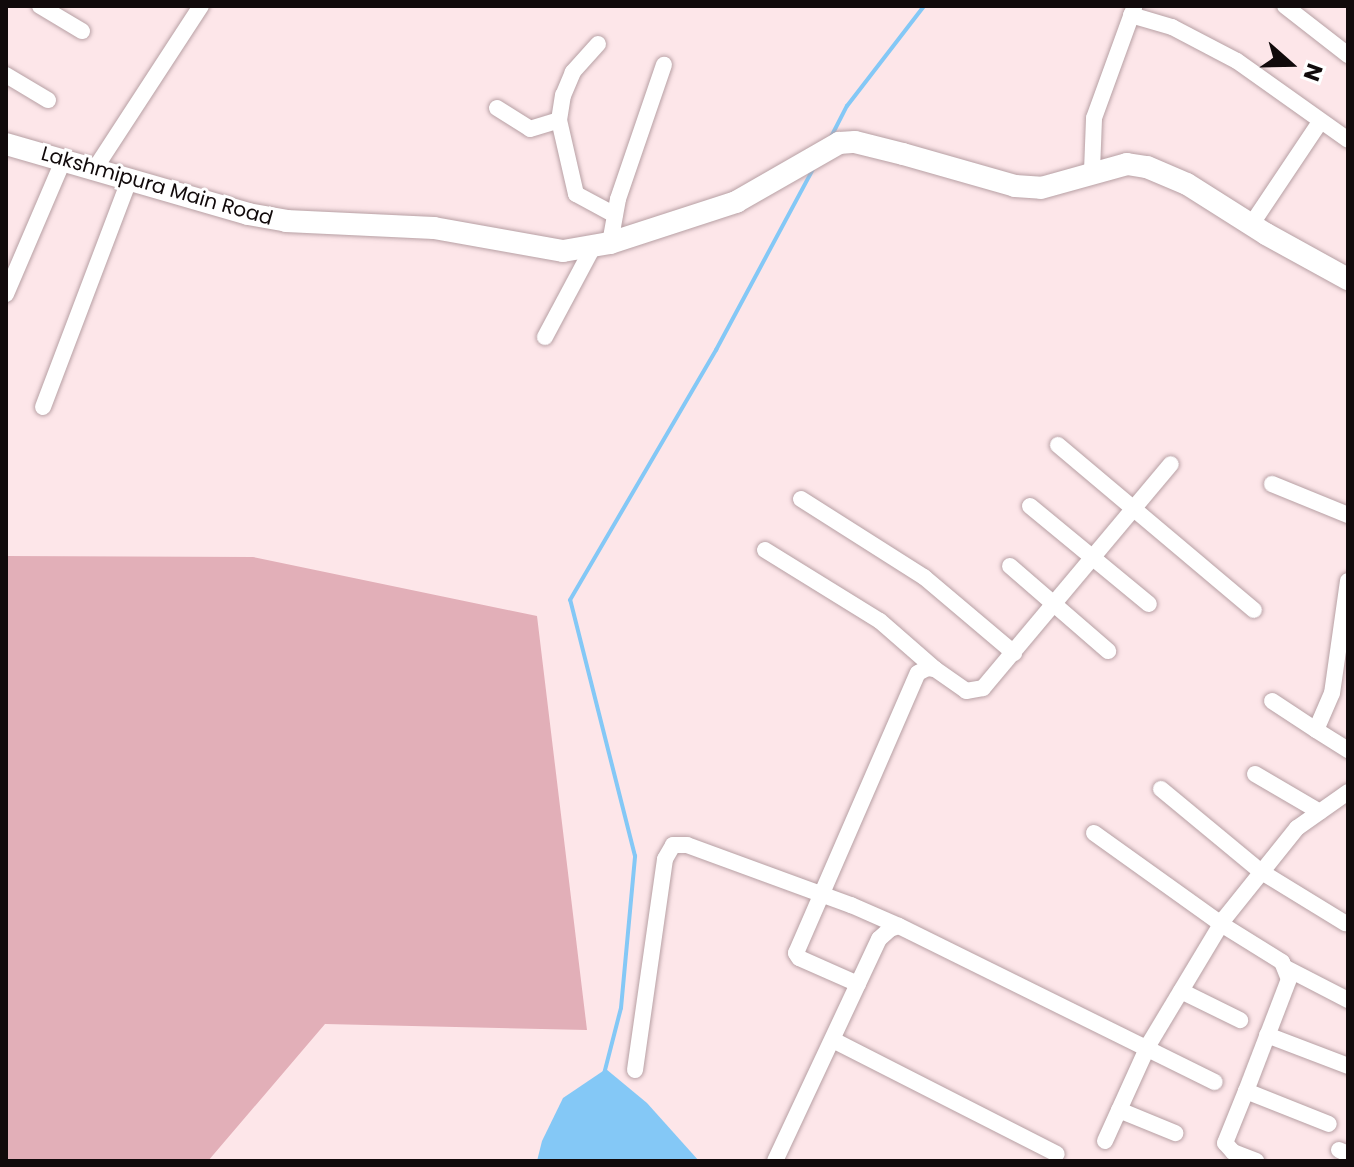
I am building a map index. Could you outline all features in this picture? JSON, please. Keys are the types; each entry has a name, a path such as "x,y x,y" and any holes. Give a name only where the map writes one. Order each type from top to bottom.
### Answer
{"main road":[{"name":"Lakshmipura Main Road","path":"7,147 96,167 248,214 286,221 434,228 545,250 602,245 736,202 814,154 839,143 855,142 1015,186 1041,188 1092,171 1127,164 1147,167 1187,184 1251,225 1348,279"}],"street":[{"path":"40,6 82,31"},
{"path":"96,167 201,6"},
{"path":"1285,6 1348,55"},
{"path":"1092,171 1094,118 1133,11 1172,27 1237,61 1348,140"},
{"path":"598,44 573,72 563,95 559,120 576,194 615,215"},
{"path":"545,337 602,245 615,215 664,65"},
{"path":"6,75 48,100"},
{"path":"497,108 530,129 559,120"},
{"path":"1251,225 1320,122"},
{"path":"6,294 64,159"},
{"path":"43,407 130,178"},
{"path":"1058,445 1254,610"},
{"path":"765,550 880,621 935,669 973,693 989,683 1171,464"},
{"path":"1272,484 1348,515"},
{"path":"801,499 924,577 1014,653"},
{"path":"1030,506 1149,604"},
{"path":"1010,566 1108,651"},
{"path":"1316,730 1332,693 1348,581"},
{"path":"858,984 799,958 796,953 907,692 918,673 935,669"},
{"path":"1272,701 1348,750"},
{"path":"1255,774 1320,812"},
{"path":"1161,789 1260,871 1345,923"},
{"path":"1105,1141 1146,1050 1221,924 1297,828 1348,792"},
{"path":"1094,833 1286,968 1348,1000"},
{"path":"635,1070 665,859 673,845 687,845 899,926 1214,1082"},
{"path":"775,1161 879,939 899,926"},
{"path":"1256,1161 1233,1152 1225,1143 1289,979 1286,968"},
{"path":"1181,991 1240,1020"},
{"path":"1267,1035 1348,1066"},
{"path":"833,1040 1057,1154"},
{"path":"1246,1091 1329,1124"},
{"path":"1119,1110 1175,1133"}],"shaded area":[{"path":"6,556 253,557 537,616 587,1030 325,1024 208,1161 6,1161"}],"water":[{"path":"606,1069 647,1103 699,1161 537,1161 542,1141 563,1098"}],"waterway":[{"path":"831,137 847,106 924,6"},
{"path":"604,1074 621,1008 635,856 570,600 716,350 813,169"}]}
